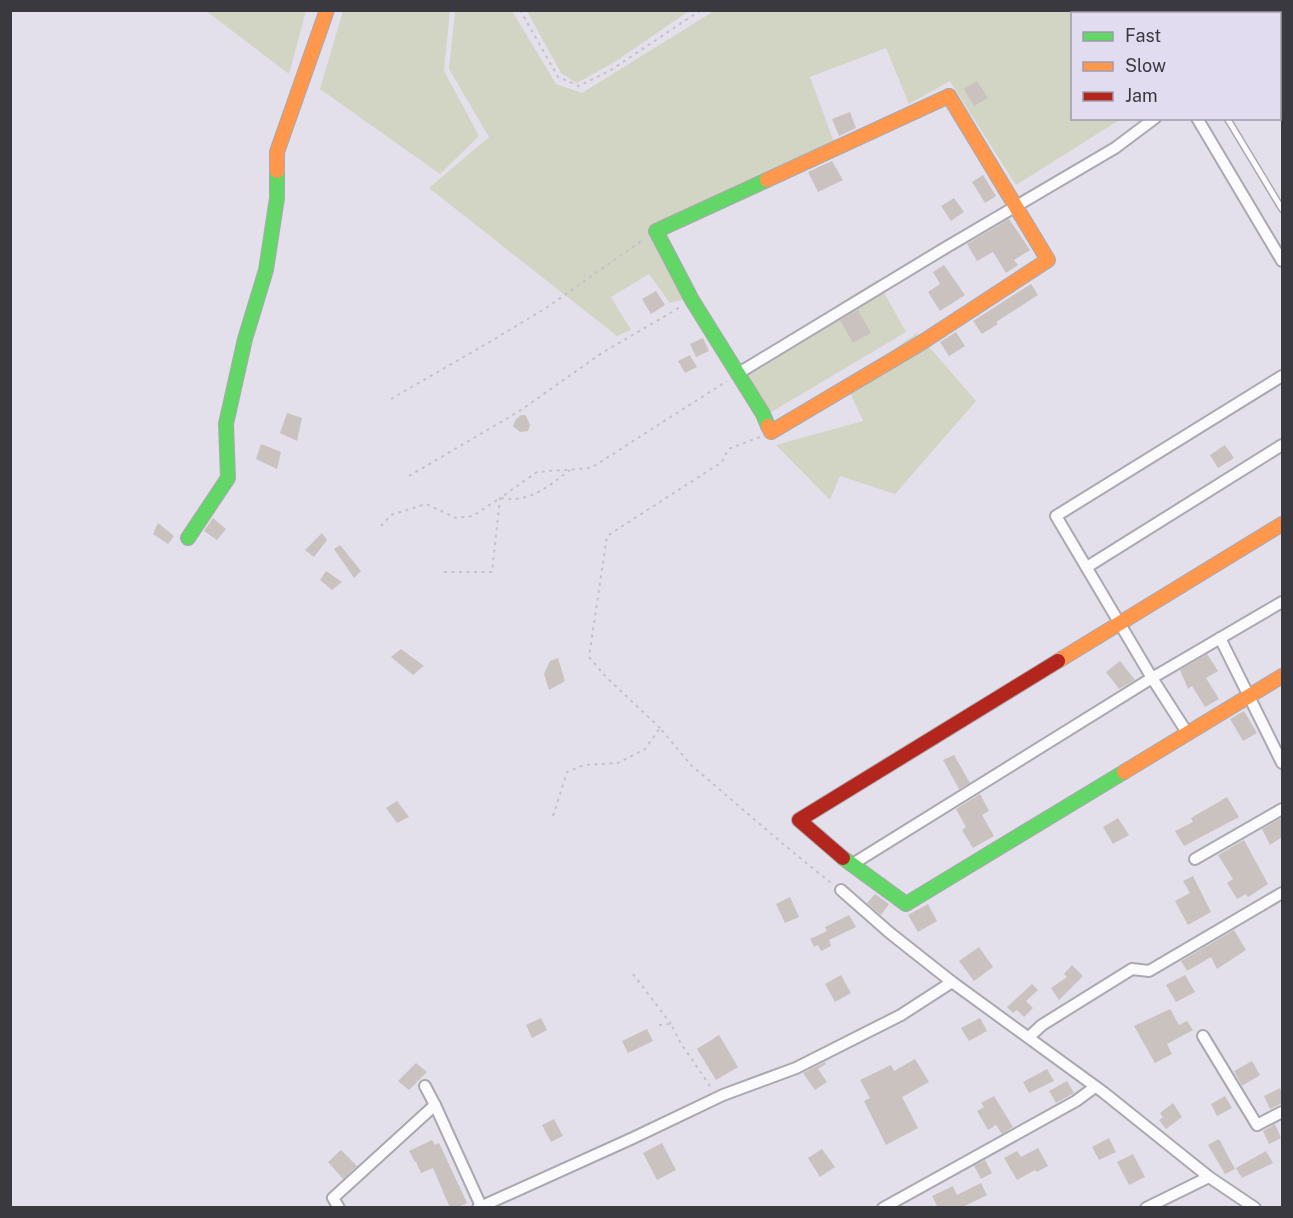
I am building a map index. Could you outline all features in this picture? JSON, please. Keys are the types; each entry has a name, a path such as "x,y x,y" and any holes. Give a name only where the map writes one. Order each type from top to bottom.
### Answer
{"street":[{"path":"188,538 228,478 226,424 245,339 266,270 277,198 277,152 327,10"},
{"path":"949,96 1016,205 1048,261 921,344 771,432 763,414 692,300 656,231 949,96"},
{"path":"737,374 1016,205 1115,148 1152,120"},
{"path":"1198,120 1282,261"},
{"path":"1188,734 1119,624 1056,516 1282,376"},
{"path":"1087,567 1282,445"},
{"path":"1282,524 799,820 850,865 906,904 1282,676"},
{"path":"850,865 1152,678 1282,602"},
{"path":"1221,638 1282,763"},
{"path":"1195,859 1282,809"},
{"path":"841,890 874,920 952,982 1095,1087 1209,1177 1256,1208"},
{"path":"1029,1037 1042,1025 1132,969 1149,972 1282,893"},
{"path":"425,1086 479,1207 723,1095 796,1068 901,1015 952,982"},
{"path":"1203,1036 1257,1125 1282,1112"},
{"path":"883,1208 1076,1101 1095,1087"},
{"path":"339,1208 333,1198 435,1105"},
{"path":"1146,1208 1209,1177"}],"lane":[{"path":"1228,120 1282,209"}],"path":[{"path":"520,10 558,77 579,87 611,70 701,10"},
{"path":"391,399 546,308 656,231"},
{"path":"409,476 518,412 602,353 692,300"},
{"path":"381,526 391,515 426,504 456,518 473,516 537,472 591,468 737,374"},
{"path":"771,432 729,449 722,462 607,536 589,657 606,677 660,728 691,765 841,890"},
{"path":"500,498 514,500 537,494 570,470"},
{"path":"444,572 492,572 500,498"},
{"path":"553,816 567,772 584,765 618,763 645,749 660,728"},
{"path":"633,974 671,1024 680,1042 712,1088 723,1095"},
{"path":"659,1025 671,1024"}],"green space":[{"path":"1111,10 1112,12 1071,12 1071,120 1119,120 1016,185 950,81 909,104 886,48 810,77 834,142 653,226 685,299 670,303 649,274 611,297 631,330 617,336 429,188 489,137 449,69 455,11 512,11 556,84 582,93 714,11"},
{"path":"206,11 306,11 289,74"},
{"path":"343,11 450,11 444,71 479,136 440,174 320,89"},
{"path":"527,11 689,11 616,61 577,83 561,73"},
{"path":"877,280 906,332 768,414 740,367"},
{"path":"917,333 976,401 895,494 840,476 830,500 776,445 863,421 846,384"}],"building":[{"path":"977,81 988,98 974,106 964,89"},
{"path":"850,112 856,128 839,136 832,119"},
{"path":"832,161 843,180 818,192 808,172"},
{"path":"983,175 996,196 985,203 972,182"},
{"path":"954,198 964,212 951,221 941,206"},
{"path":"1009,219 1030,250 1014,260 1018,265 1006,273 993,252 977,261 967,244"},
{"path":"944,265 965,295 940,311 928,292 940,284 933,272"},
{"path":"1031,284 1038,295 996,322 998,324 982,334 973,321"},
{"path":"656,291 665,305 651,314 642,299"},
{"path":"858,310 871,333 853,343 840,320"},
{"path":"956,332 965,346 949,356 940,342"},
{"path":"703,338 709,351 696,357 690,344"},
{"path":"690,355 697,367 685,373 678,361"},
{"path":"287,413 302,418 297,441 280,433"},
{"path":"521,415 527,418 530,425 528,431 520,432 513,426"},
{"path":"261,444 281,452 277,469 256,459"},
{"path":"1225,445 1234,458 1218,468 1210,455"},
{"path":"213,518 226,529 217,540 204,531"},
{"path":"158,523 174,536 168,544 153,534"},
{"path":"322,533 327,540 314,557 305,550"},
{"path":"340,545 361,571 354,578 334,549"},
{"path":"326,571 342,582 332,590 320,580"},
{"path":"401,649 424,666 413,675 391,657"},
{"path":"1207,654 1218,671 1206,678 1219,699 1205,707 1192,686 1188,689 1180,670"},
{"path":"558,658 565,681 549,690 544,674 550,661"},
{"path":"1120,661 1135,680 1119,689 1106,672"},
{"path":"1244,711 1257,733 1243,741 1230,719"},
{"path":"954,755 970,783 959,789 943,760"},
{"path":"980,794 989,811 982,815 994,836 973,848 962,830 966,827 956,809"},
{"path":"1227,797 1239,817 1184,846 1175,831 1193,822 1191,818"},
{"path":"397,801 409,817 397,823 386,808"},
{"path":"1118,818 1129,835 1113,844 1103,827"},
{"path":"1281,818 1282,837 1270,845 1262,829"},
{"path":"1244,840 1268,884 1248,897 1246,894 1237,899 1227,883 1233,879 1218,855"},
{"path":"1193,876 1211,912 1188,925 1175,901 1190,893 1183,881"},
{"path":"875,894 889,904 881,915 867,903"},
{"path":"790,897 799,917 785,923 776,904"},
{"path":"928,904 937,921 918,932 908,915"},
{"path":"849,915 856,927 829,940 831,946 821,951 818,945 814,947 810,939 827,931 825,927"},
{"path":"1234,930 1246,950 1217,969 1211,957 1187,971 1181,961"},
{"path":"979,947 993,967 974,981 959,961"},
{"path":"1072,965 1083,976 1059,1000 1051,988 1067,977 1064,974"},
{"path":"841,975 851,993 835,1002 825,984"},
{"path":"1185,975 1195,992 1176,1002 1166,985"},
{"path":"1032,984 1038,990 1026,1001 1033,1008 1024,1017 1017,1010 1013,1013 1007,1007"},
{"path":"1170,1009 1179,1025 1187,1021 1193,1030 1167,1044 1172,1054 1155,1063 1134,1026"},
{"path":"541,1018 547,1030 532,1038 526,1025"},
{"path":"980,1018 987,1031 969,1041 961,1028"},
{"path":"647,1029 653,1041 628,1053 622,1041"},
{"path":"719,1035 738,1067 716,1080 697,1049"},
{"path":"915,1059 929,1082 902,1097 918,1128 886,1145 864,1101 870,1098 860,1080 891,1065 894,1071"},
{"path":"1252,1061 1260,1075 1242,1086 1234,1071"},
{"path":"825,1062 826,1064 818,1069 827,1082 815,1090 803,1073"},
{"path":"416,1063 427,1072 409,1090 398,1081"},
{"path":"1047,1069 1054,1081 1029,1093 1023,1082"},
{"path":"1067,1081 1074,1093 1056,1103 1049,1091"},
{"path":"1280,1088 1282,1103 1270,1109 1264,1096"},
{"path":"994,1096 1013,1127 1002,1134 996,1125 988,1130 977,1111 984,1107 981,1103"},
{"path":"1225,1096 1232,1108 1217,1116 1211,1104"},
{"path":"1173,1103 1182,1117 1166,1129 1159,1120 1163,1117 1160,1113"},
{"path":"554,1119 563,1136 551,1142 542,1125"},
{"path":"1275,1124 1281,1138 1269,1144 1263,1131"},
{"path":"1109,1138 1116,1152 1099,1160 1092,1147"},
{"path":"1219,1139 1235,1169 1225,1174 1208,1145"},
{"path":"432,1140 435,1145 439,1143 467,1203 457,1208 450,1208 433,1168 421,1173 409,1151"},
{"path":"662,1143 676,1170 657,1180 643,1153"},
{"path":"1038,1148 1048,1166 1017,1180 1004,1158 1017,1151 1021,1157"},
{"path":"822,1149 835,1167 820,1177 808,1158"},
{"path":"341,1150 357,1166 343,1179 328,1162"},
{"path":"1266,1151 1273,1163 1242,1178 1236,1168"},
{"path":"1133,1154 1145,1177 1129,1185 1117,1162"},
{"path":"985,1160 992,1173 981,1179 974,1166"},
{"path":"981,1183 987,1195 961,1208 938,1208 932,1196 953,1186 957,1195"}],"traffic: fast":[{"path":"188,538 228,478 226,424 245,339 266,270 277,198 277,171"},
{"path":"767,180 656,231 692,300 763,414 768,426"},
{"path":"843,858 906,904 1124,772"}],"traffic: slow":[{"path":"277,171 277,152 327,10"},
{"path":"768,426 771,432 921,343 1048,260 949,96"},
{"path":"767,180 949,96"},
{"path":"1058,661 1282,524"},
{"path":"1124,772 1282,676"}],"traffic: jam":[{"path":"843,858 799,820 1058,661"}]}
